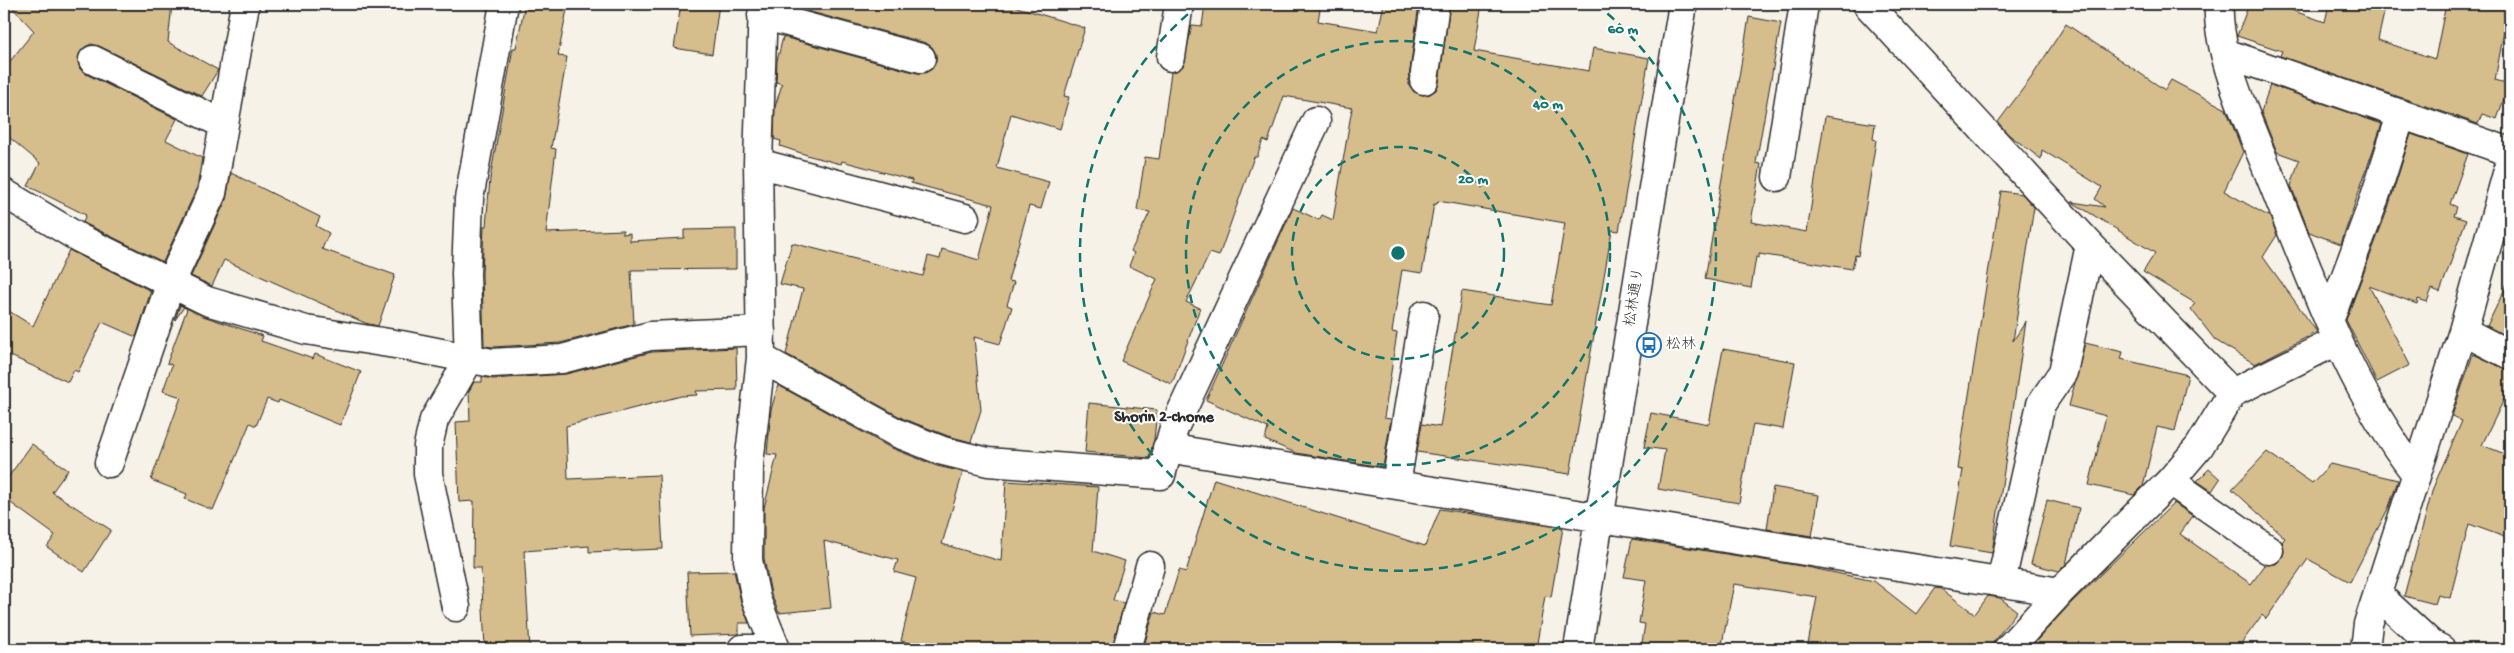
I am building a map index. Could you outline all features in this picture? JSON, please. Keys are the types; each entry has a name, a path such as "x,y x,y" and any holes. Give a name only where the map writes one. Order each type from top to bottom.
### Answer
{"street":[{"path":"109,463 171,282 212,194 245,4"},
{"path":"456,607 428,474 428,446 434,420 469,360 466,274 469,199 504,4"},
{"path":"1171,57 1180,4"},
{"path":"1424,80 1435,4"},
{"name":"松林通り","path":"1578,649 1683,4"},
{"path":"1776,177 1804,4"},
{"path":"2219,4 2225,53 2251,129 2333,331 2392,443 2416,474"},
{"path":"1874,7 2090,245 2232,393"},
{"path":"742,649 776,649 756,599 748,560 749,464 761,358 758,162 763,9 921,58"},
{"path":"2225,53 2510,152"},
{"path":"93,60 223,124"},
{"path":"2008,649 2060,592 2170,481 2199,447 2232,393 2333,331 2402,115"},
{"path":"761,358 898,433 943,451 988,462 1161,475 1167,448 1316,121"},
{"path":"758,162 964,218"},
{"path":"2365,649 2368,624 2463,331 2510,163"},
{"path":"4,193 79,238 207,300 306,330 400,345 469,360 492,364 562,359 650,336 761,331"},
{"path":"2001,582 2041,404 2063,372 2090,245"},
{"path":"1396,484 1424,315"},
{"path":"2463,331 2510,355"},
{"path":"1167,448 2060,592"},
{"path":"2170,481 2269,550"},
{"path":"1126,649 1150,566"},
{"path":"2378,595 2431,644 2441,649"}],"building":[{"path":"9,4 172,4 168,42 218,70 202,96 99,46 91,44 85,47 79,54 78,62 80,69 86,74 177,119 166,140 202,158 197,188 163,262 86,224 83,222 86,215 28,186 40,163 4,133 4,69 34,31"},
{"path":"525,4 568,4 558,56 567,57 551,148 556,149 546,233 623,230 623,234 630,233 630,241 684,238 684,230 736,229 736,269 631,270 634,324 560,343 493,347 484,346 482,274 484,226 486,226 490,179 513,48 516,48"},
{"path":"681,4 719,4 712,54 674,48"},
{"path":"809,4 1007,4 1085,28 1064,96 1069,97 1060,129 1011,114 997,168 1049,182 1041,209 1029,206 1008,281 1014,282 1007,305 1012,307 1000,344 974,337 981,410 971,442 948,436 904,419 786,354 803,289 780,284 792,243 923,276 928,256 940,259 942,249 979,260 993,205 911,183 912,180 842,161 841,164 780,146 781,141 774,139 775,107 782,84 776,82 777,61 783,37 917,73 925,73 932,69 936,62 936,54 932,47 926,43 807,11"},
{"path":"1205,4 1291,4 1320,9 1318,21 1378,31 1384,4 1419,4 1409,85 1414,92 1422,95 1430,94 1436,90 1439,83 1450,4 1482,4 1474,51 1589,71 1593,48 1649,58 1619,231 1612,230 1570,474 1417,452 1422,424 1440,427 1462,291 1551,305 1565,223 1438,201 1437,204 1434,204 1422,273 1402,270 1392,332 1397,333 1384,418 1391,419 1383,467 1296,453 1265,440 1268,428 1206,400 1293,208 1319,220 1322,215 1333,220 1352,108 1284,96 1268,142 1263,140 1257,157 1254,157 1219,256 1210,253 1186,302 1200,308 1172,384 1121,361 1157,279 1129,266 1134,253 1131,251 1150,212 1137,210 1145,157 1159,159 1171,72 1183,66 1192,25 1202,26"},
{"path":"2249,4 2274,4 2325,22 2329,4 2386,4 2378,40 2435,59 2446,4 2509,4 2495,80 2509,84 2497,119 2482,114 2478,124 2280,56 2282,51 2237,36"},
{"path":"1749,17 1781,23 1756,163 1761,164 1751,222 1807,232 1825,116 1875,124 1873,139 1876,140 1858,256 1855,255 1852,269 1759,254 1759,258 1756,257 1751,288 1705,279"},
{"path":"2066,24 2165,90 2171,80 2226,109 2243,152 2224,191 2270,217 2277,235 2263,257 2317,332 2255,364 2215,340 2191,309 2195,303 2143,272 2155,253 2072,202 2105,207 2095,199 2102,187 2042,150 2041,159 2008,134 1998,122 2031,78"},
{"path":"2270,85 2382,124 2341,244 2309,232 2291,186 2299,160 2277,152 2261,112"},
{"path":"2411,134 2468,154 2450,204 2457,207 2454,216 2466,220 2440,292 2432,289 2427,302 2418,299 2417,304 2369,286 2410,365 2377,382 2346,320 2388,208"},
{"path":"231,173 320,217 316,226 329,233 322,249 395,275 378,326 365,323 224,260 212,286 191,276 226,200"},
{"path":"2001,191 2022,194 2034,207 2013,341 2026,321 1992,553 1950,546 1963,470 1958,469 1963,433"},
{"path":"69,250 151,291 136,337 102,322 78,372 74,370 68,382 4,353 4,308 33,326"},
{"path":"2510,278 2510,338 2487,326"},
{"path":"180,305 203,316 263,336 261,341 313,359 315,354 361,372 340,425 279,400 278,403 267,399 256,426 250,423 213,510 185,499 187,494 151,480 181,397 163,391 172,365 167,363 187,309 184,307 175,320"},
{"path":"2085,343 2123,352 2121,359 2188,375 2175,431 2157,427 2143,486 2134,495 2089,485 2106,416 2069,406"},
{"path":"736,348 737,390 696,391 697,395 681,396 566,426 568,479 659,475 663,549 589,552 589,546 524,551 530,649 485,649 481,568 473,568 474,501 459,502 456,422 470,421 469,391 474,382 482,382 482,377 493,379 566,374 652,352"},
{"path":"1723,349 1795,362 1783,429 1753,424 1739,503 1658,489 1665,450 1644,447 1651,413 1709,424"},
{"path":"2473,354 2510,371 2510,387 2482,445 2510,456 2510,539 2469,524 2450,598 2438,595 2435,604 2404,596 2433,488 2462,421 2452,416"},
{"path":"778,385 889,447 937,466 963,472 942,544 1001,561 1006,481 1098,487 1093,551 1125,561 1113,600 1124,603 1112,649 934,649 901,641 916,578 894,572 898,560 824,541 831,608 779,613 771,594 764,558 764,508 777,455 767,454 771,410"},
{"path":"1089,403 1157,410 1154,440 1149,458 1085,452"},
{"path":"32,444 68,470 52,492 111,530 84,572 47,547 55,535 4,498 4,483"},
{"path":"2267,452 2312,483 2330,464 2398,480 2389,507 2350,582 2308,559 2266,619 2262,615 2237,649 2029,649 2071,603 2174,503 2193,516 2180,534 2251,584 2265,565 2276,564 2282,558 2284,552 2282,542 2285,538 2232,489"},
{"path":"2209,469 2220,479 2212,491 2197,481"},
{"path":"1214,479 1425,546 1440,509 1563,528 1551,597 1545,596 1536,649 1143,649 1154,612 1165,615 1179,570 1186,572"},
{"path":"1773,487 1819,495 1812,536 1767,529"},
{"path":"2047,500 2079,508 2066,564 2059,571 2031,564"},
{"path":"1632,539 1807,567 1874,581 1916,614 1935,588 1941,589 1975,614 1988,596 2000,598 2017,611 1988,649 1807,649 1817,597 1734,584 1721,649 1641,649 1645,624 1639,623 1646,580 1624,577"},
{"path":"734,571 741,602 749,623 739,623 739,634 690,636 687,572"}],"place":[{"name":"松林","path":"1649,345"}],"district":[{"name":"Shorin 2-chome","path":"1164,418"}]}
